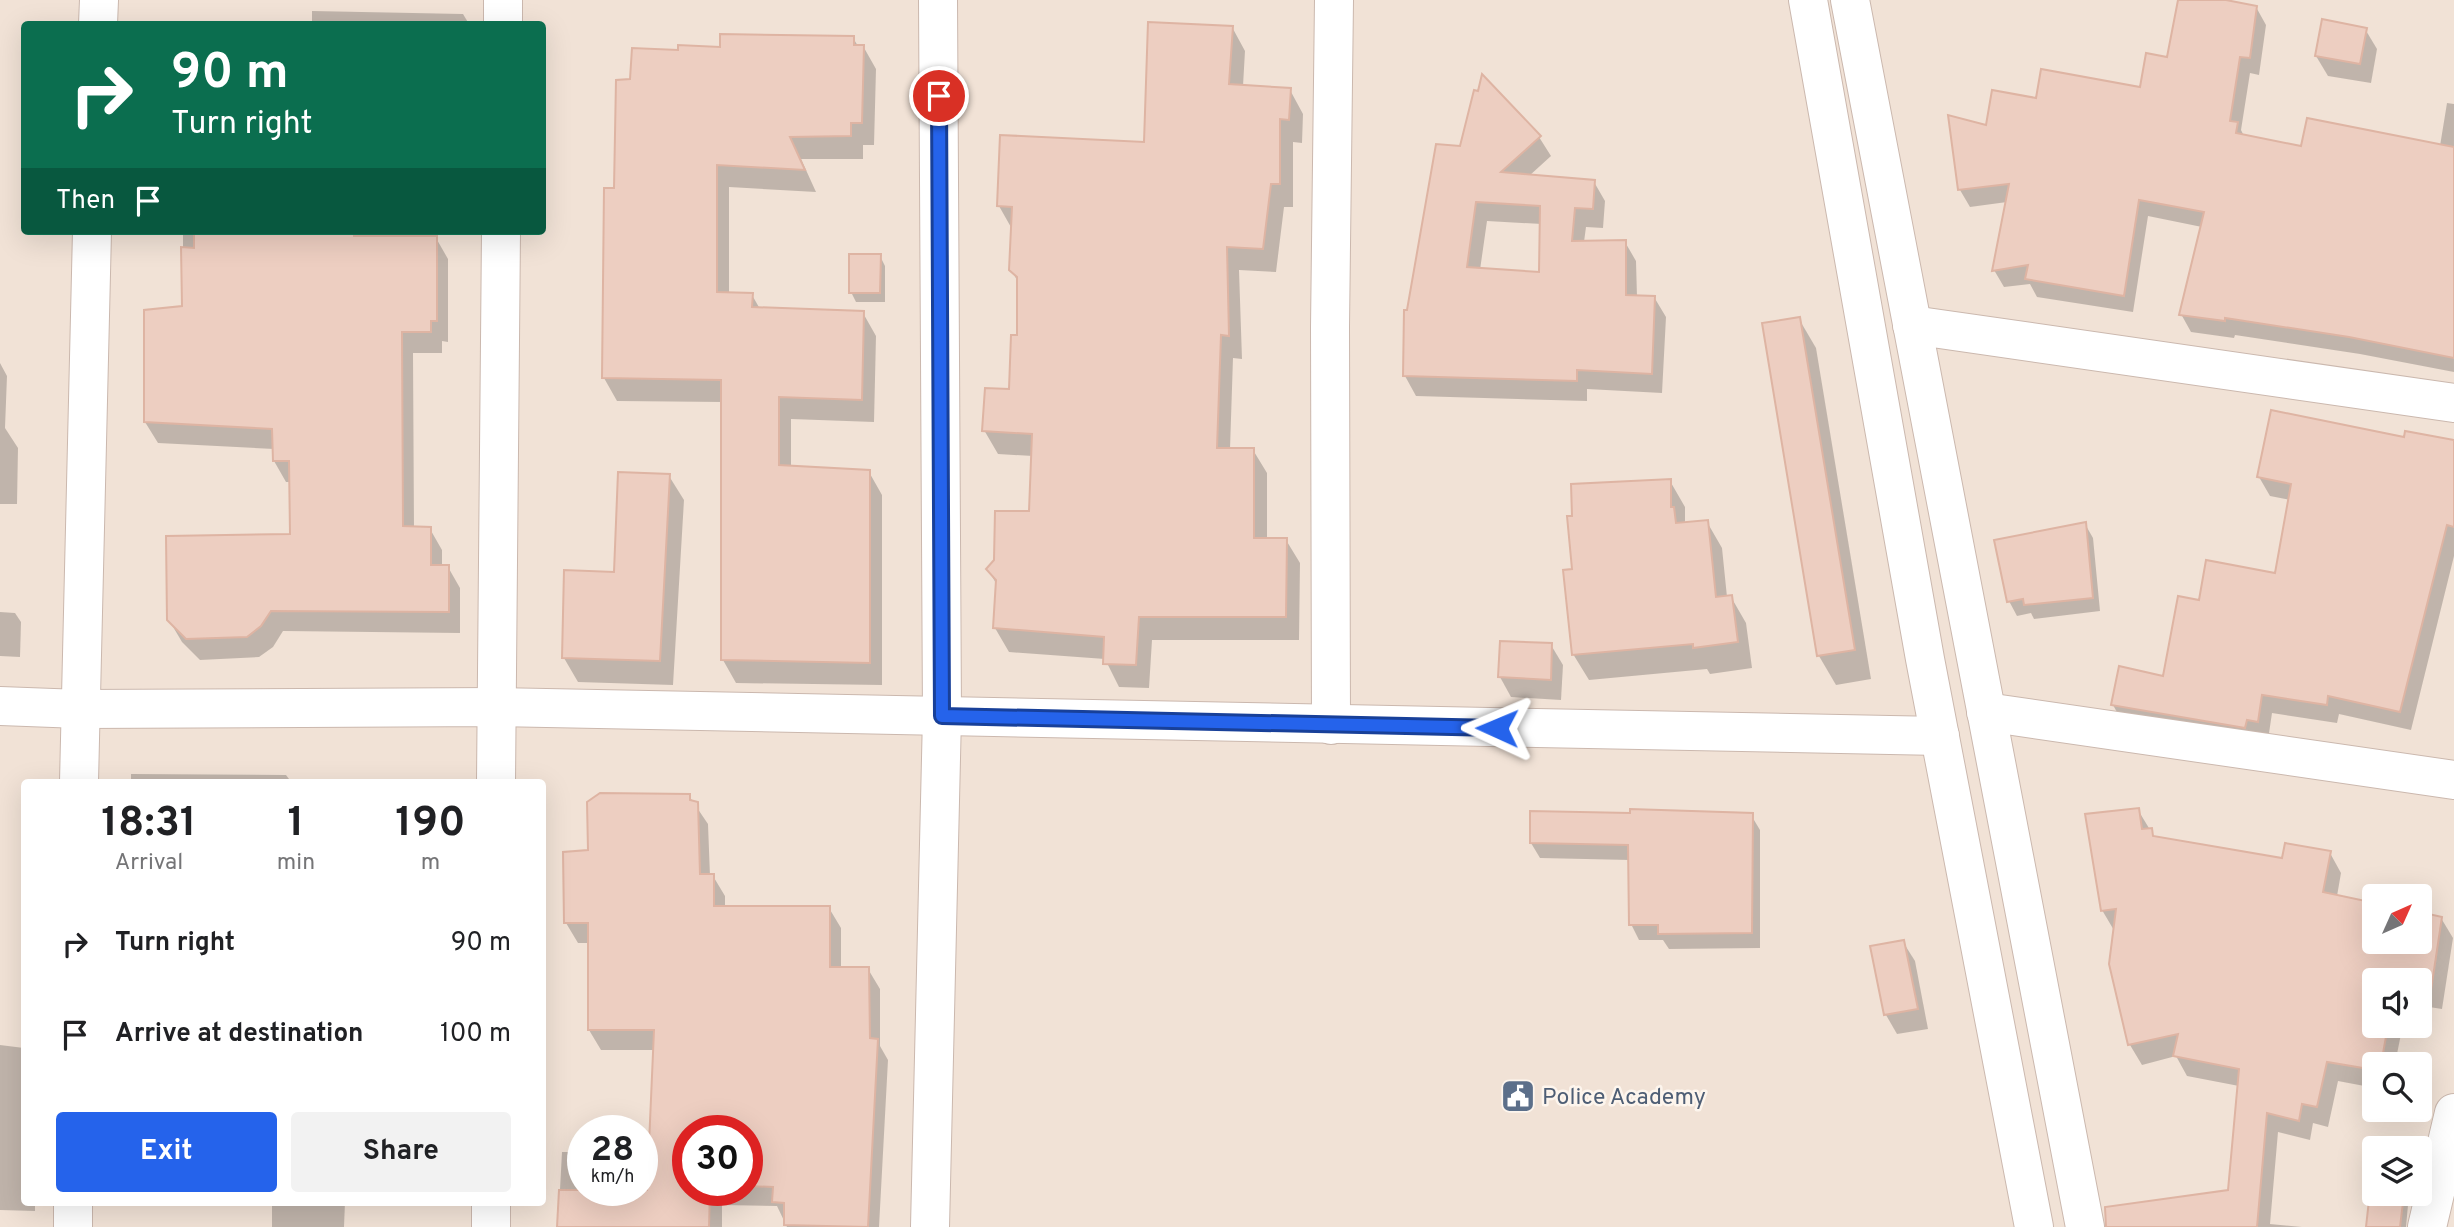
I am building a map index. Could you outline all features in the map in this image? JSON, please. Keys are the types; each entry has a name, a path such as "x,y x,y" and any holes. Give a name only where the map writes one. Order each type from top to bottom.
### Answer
{"street":[{"path":"98,21 99,0"},
{"path":"503,0 503,21"},
{"path":"930,1227 942,716 938,0"},
{"path":"1331,725 1330,327 1334,0"},
{"path":"1808,0 1940,736 2034,1227"},
{"path":"1850,0 2085,1227"},
{"path":"79,779 92,235"},
{"path":"496,779 501,235"},
{"path":"1912,324 2454,403"},
{"path":"0,706 80,709 497,707 1940,736"},
{"path":"1986,712 2454,780"},
{"path":"2427,1227 2454,1113"},
{"path":"73,1206 73,1227"},
{"path":"491,1206 491,1227"}],"shaded area":[{"path":"0,0 2454,0 2454,1227 0,1227"}],"building":[{"path":"2178,0 2226,0 2257,6 2250,58 2240,57 2230,121 2238,122 2236,133 2301,146 2307,118 2454,147 2454,358 2349,337 2225,318 2225,321 2179,315 2204,212 2139,200 2124,296 2025,279 2028,265 1992,271 2009,184 1958,190 1948,115 1986,125 1992,90 2036,98 2041,69 2140,87 2146,53 2167,57"},
{"path":"2322,19 2367,28 2360,64 2315,56"},
{"path":"1148,22 1233,26 1229,84 1291,88 1289,120 1280,119 1280,184 1271,184 1263,249 1227,247 1229,336 1221,335 1217,448 1254,448 1254,538 1287,538 1286,617 1139,617 1136,665 1103,664 1104,637 993,628 996,580 986,569 994,560 995,511 1029,511 1032,434 982,431 985,388 1009,389 1011,335 1017,335 1017,277 1009,270 1012,207 997,206 1000,135 1144,142"},
{"path":"720,34 854,36 854,45 864,45 862,123 851,123 851,136 790,137 805,170 717,165 717,292 753,293 752,307 864,311 862,400 779,397 779,465 870,470 870,663 721,660 721,380 602,378 604,188 614,188 616,80 630,79 632,48 678,50 678,45 720,47"},
{"path":"1482,74 1541,136 1501,172 1595,180 1593,209 1575,208 1572,241 1626,240 1626,295 1655,296 1652,374 1577,370 1577,381 1403,376 1404,310 1407,310 1436,144 1460,146 1474,90 1478,91","holes":["1476,202 1540,206 1539,272 1467,267"]},
{"path":"194,235 437,236 437,321 431,321 431,332 402,332 403,526 431,527 431,565 449,565 449,612 271,611 261,626 247,637 186,639 167,620 166,536 290,534 289,461 273,461 272,429 144,422 144,310 182,306 181,247 194,248"},
{"path":"849,254 881,254 880,293 849,293"},
{"path":"1800,317 1855,650 1817,656 1762,323"},
{"path":"2271,410 2404,437 2405,431 2454,440 2454,527 2447,525 2400,712 2328,696 2327,705 2262,695 2258,722 2247,720 2245,728 2111,705 2119,666 2163,676 2178,596 2199,600 2206,560 2275,573 2291,484 2257,477"},
{"path":"618,472 670,474 660,661 562,658 564,570 614,572"},
{"path":"1671,479 1671,507 1674,507 1676,523 1708,520 1716,597 1732,595 1738,642 1693,648 1693,644 1572,655 1563,570 1572,569 1567,516 1572,516 1571,484"},
{"path":"2086,522 2093,598 2024,605 2023,599 2007,602 1994,540"},
{"path":"1500,641 1552,643 1551,680 1498,677"},
{"path":"600,793 690,794 690,800 698,802 700,874 714,874 714,906 830,906 830,967 869,967 870,1038 878,1039 868,1227 784,1225 784,1203 772,1202 773,1187 763,1187 763,1115 672,1115 672,1206 710,1206 709,1227 557,1227 559,1190 567,1190 567,1206 658,1206 658,1115 650,1115 654,1030 588,1030 588,923 564,923 563,852 588,850 587,802"},
{"path":"2139,808 2142,829 2152,828 2153,836 2282,858 2285,843 2331,851 2323,892 2362,900 2362,954 2432,954 2432,915 2442,917 2432,983 2432,968 2362,968 2362,1038 2386,1038 2383,1052 2362,1052 2362,1068 2327,1062 2317,1107 2302,1104 2299,1121 2267,1113 2257,1227 2106,1227 2105,1207 2228,1190 2239,1069 2173,1056 2178,1034 2128,1045 2109,964 2116,909 2101,911 2085,814"},
{"path":"1630,809 1753,813 1752,933 1658,934 1658,925 1629,925 1628,845 1530,843 1530,811 1630,813"},
{"path":"1904,940 1918,1009 1884,1015 1870,946"},
{"path":"2368,1206 2403,1206 2400,1227 2366,1227"}],"place":[{"name":"Police Academy","path":"1518,1096"}],"route":[{"path":"939,96 942,716 1497,728"}]}
